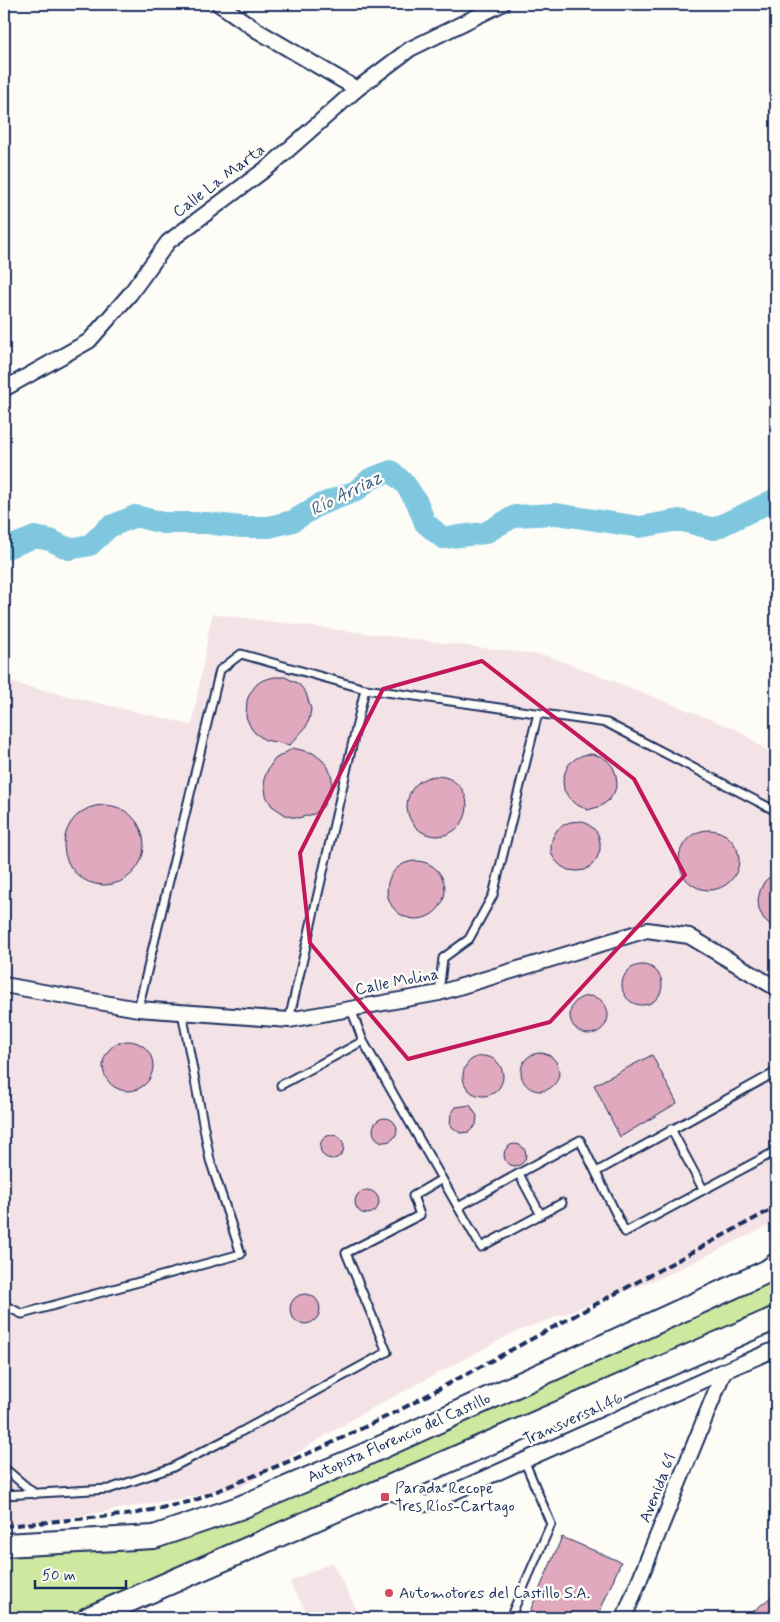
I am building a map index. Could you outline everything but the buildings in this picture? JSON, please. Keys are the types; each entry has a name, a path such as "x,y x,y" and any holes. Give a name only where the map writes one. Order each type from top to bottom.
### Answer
{"highway":[{"name":"Autopista Florencio del Castillo","path":"4,1545 154,1537 239,1508 360,1457 759,1275 776,1265"},
{"path":"89,1618 776,1318"}],"street":[{"path":"219,4 258,31 357,89"},
{"name":"Calle La Marta","path":"4,389 89,341 130,294 168,242 270,165 357,89 410,49 475,10 502,4"},
{"name":"Calle Molina","path":"4,986 138,1009 289,1020 439,992 647,930 689,936 776,988"},
{"name":"Transversal 46","path":"383,1490 427,1504 776,1348"},
{"name":"Avenida 61","path":"624,1618 724,1371"}],"lane":[{"path":"138,1009 220,670 240,654 365,690 608,724 776,811"},
{"path":"289,1020 365,690"},
{"path":"439,992 443,958 469,939 493,894 538,713"},
{"path":"351,1009 363,1041 482,1247 562,1203"},
{"path":"4,1304 22,1314 242,1254 210,1160 182,1012"},
{"path":"281,1085 363,1041"},
{"path":"596,1172 776,1072"},
{"path":"671,1130 703,1189"},
{"path":"458,1207 580,1140 625,1232 776,1151"},
{"path":"519,1174 541,1215"},
{"path":"4,1495 108,1490 171,1468 387,1352 346,1253 420,1215 413,1196 442,1179"},
{"path":"510,1618 551,1524 524,1460"},
{"path":"4,1468 35,1494"}],"highlighted area":[{"path":"482,661 634,779 685,875 550,1022 408,1059 310,943 300,853 383,689"}],"shaded area":[{"path":"212,614 549,656 738,730 776,757 776,1222 663,1277 513,1333 354,1418 240,1488 50,1521 4,1526 4,681 192,725"},
{"path":"332,1562 361,1618 310,1618 289,1582"}],"green space":[{"path":"776,1265 776,1318 415,1476 69,1618 4,1618 7,1591 4,1578 4,1545 154,1537"}],"waterway":[{"name":"Río Arriaz","path":"4,549 35,537 50,540 69,549 90,545 109,527 135,516 163,523 206,523 241,527 269,527 293,521 319,505 356,491 370,479 391,471 405,484 417,502 425,523 443,538 485,533 515,516 556,514 640,527 679,520 714,529 776,499"}],"railway":[{"path":"4,1526 133,1514 193,1501 321,1448 398,1411 776,1207"}],"place":[{"name":"Parada Recope Tres Ríos-Cartago","path":"385,1497"},
{"name":"Automotores del Castillo S.A.","path":"389,1593"}]}
